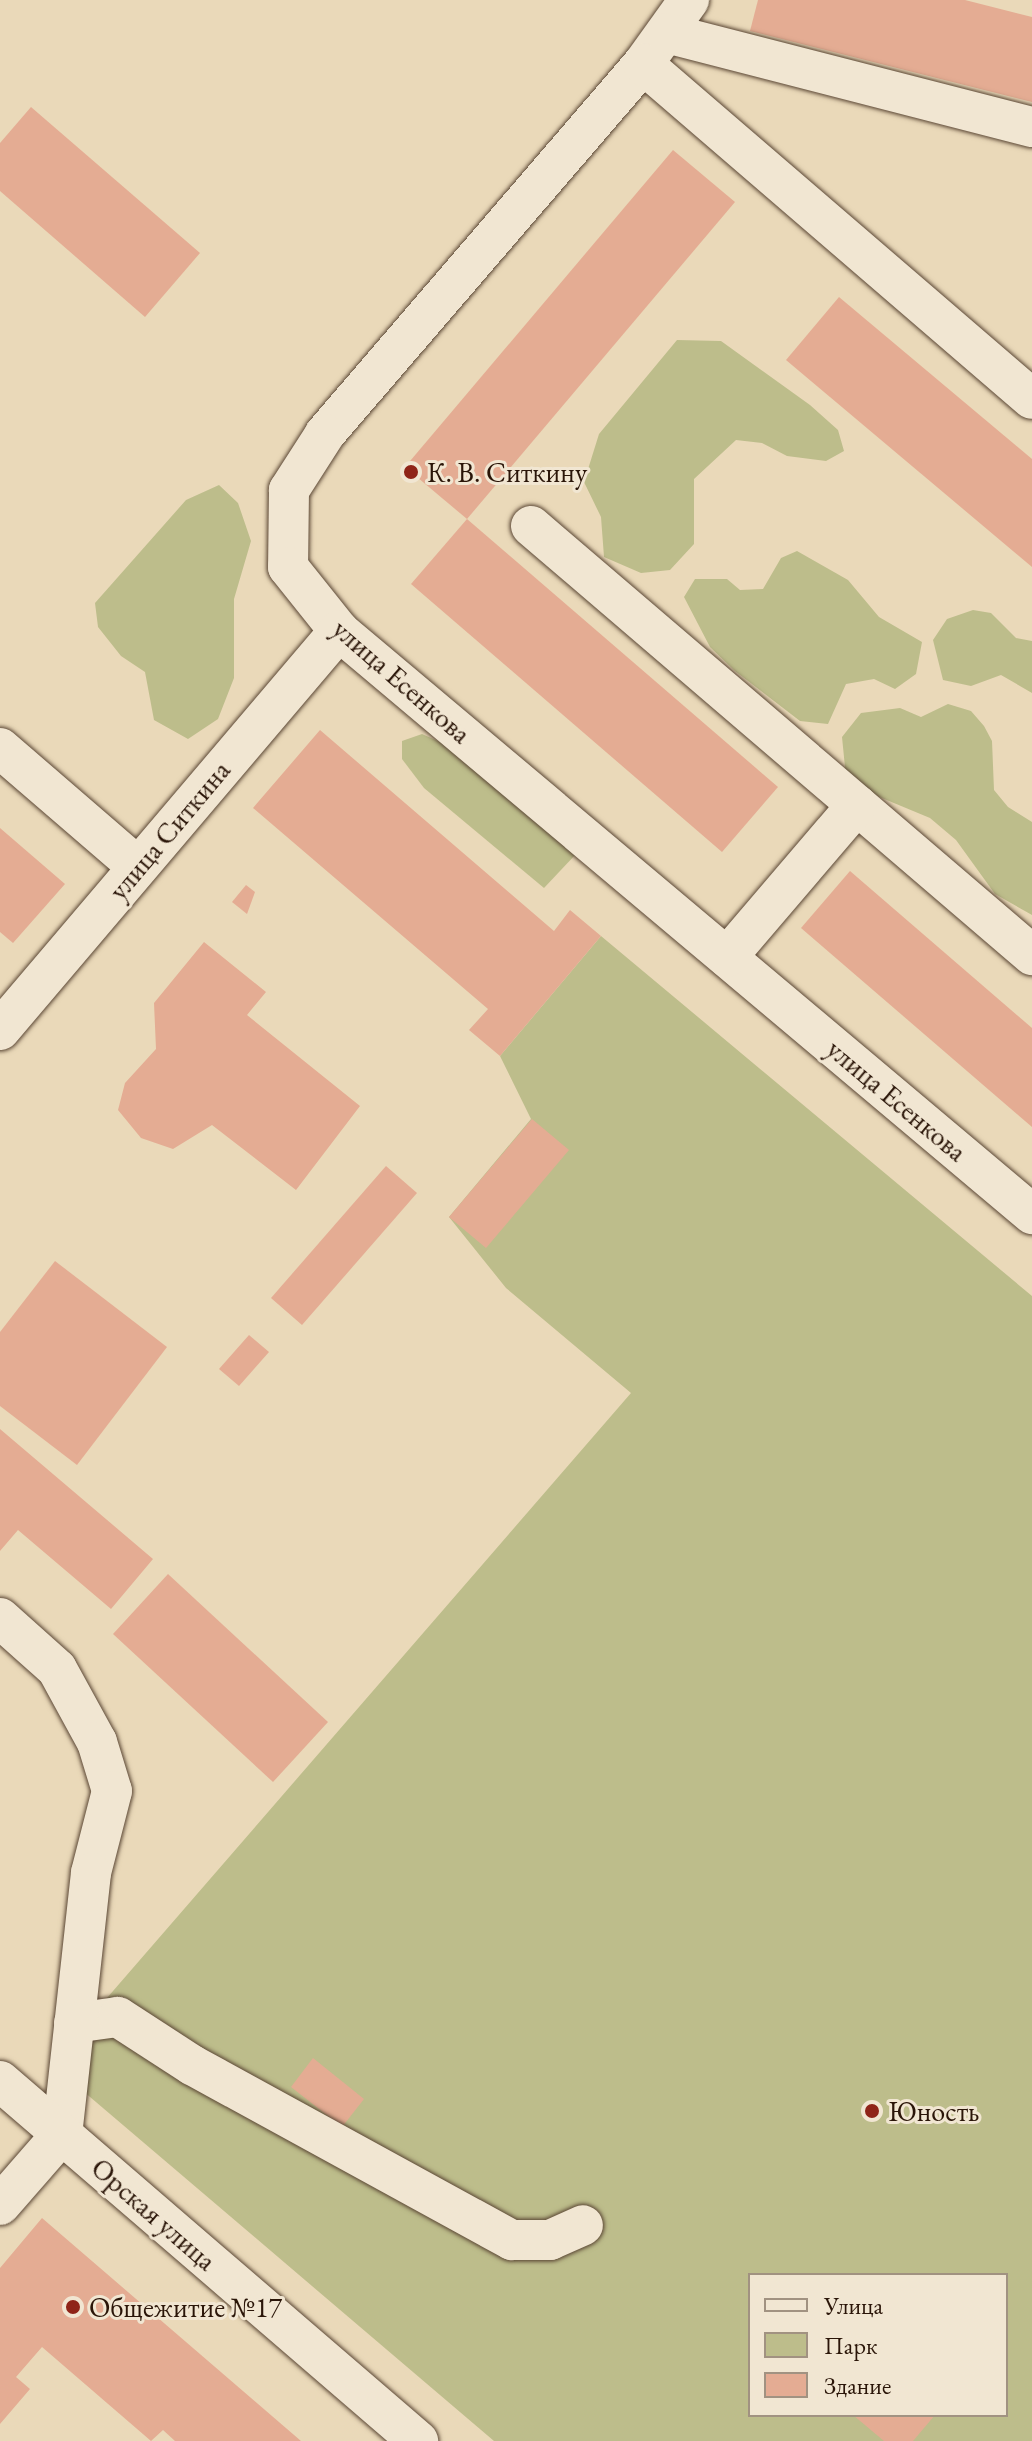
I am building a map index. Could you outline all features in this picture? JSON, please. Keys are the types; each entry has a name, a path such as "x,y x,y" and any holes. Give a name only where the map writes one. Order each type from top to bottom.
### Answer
{"street":[{"name":"улица Есенкова","path":"689,0 654,49 325,434 289,490 288,567 339,631 1032,1214"},
{"path":"654,49 1032,127"},
{"path":"654,49 1032,399"},
{"path":"531,526 1032,955"},
{"name":"улица Ситкина","path":"0,1030 339,631"},
{"path":"0,748 138,867"},
{"path":"727,957 857,805"},
{"path":"0,1618 57,1669 97,1742 112,1791 91,1873 62,2134 0,2205"},
{"path":"74,2023 118,2017 192,2065 512,2240 550,2240 583,2225"},
{"name":"Орская улица","path":"0,2081 418,2441"}],"green space":[{"path":"677,340 721,341 810,405 838,430 844,451 826,461 787,456 762,443 736,440 694,479 694,544 670,570 641,573 604,557 601,517 584,482 599,434"},
{"path":"219,485 238,503 251,541 234,599 234,678 218,719 188,739 154,720 145,672 121,656 98,627 95,603 186,500"},
{"path":"797,551 848,580 879,617 922,642 916,674 895,689 874,679 846,684 828,724 800,721 735,671 710,647 684,597 695,579 727,579 740,590 763,589 781,558"},
{"path":"973,610 991,613 1016,638 1032,641 1032,693 1001,675 971,686 943,680 933,640 947,619"},
{"path":"948,704 971,711 984,726 992,741 994,790 1008,807 1032,822 1032,915 995,894 956,840 930,818 865,791 846,777 842,737 861,713 900,708 921,717"},
{"path":"422,734 449,746 576,854 544,888 424,788 402,759 402,741"},
{"path":"601,936 1032,1296 1032,2441 494,2441 83,2091 87,2021 631,1393 506,1288 449,1217 531,1119 500,1056"}],"building":[{"path":"758,0 965,0 1032,17 1032,102 750,31"},
{"path":"31,107 200,253 145,317 0,191 0,143"},
{"path":"673,150 735,202 467,519 405,467"},
{"path":"839,297 1032,459 1032,567 786,360"},
{"path":"467,519 778,787 722,852 411,584"},
{"path":"320,730 554,931 570,910 601,936 500,1056 469,1030 488,1009 253,808"},
{"path":"0,828 65,884 13,943 0,932"},
{"path":"850,871 1032,1028 1032,1127 801,928"},
{"path":"246,885 255,892 247,914 232,902"},
{"path":"204,942 266,992 247,1015 360,1106 296,1190 212,1125 173,1149 141,1138 118,1110 125,1083 156,1049 154,1003"},
{"path":"532,1119 569,1150 486,1248 449,1217"},
{"path":"386,1166 417,1193 302,1325 271,1298"},
{"path":"55,1261 167,1347 77,1465 0,1406 0,1332"},
{"path":"249,1335 269,1352 239,1386 219,1369"},
{"path":"0,1429 153,1559 111,1609 18,1530 0,1551"},
{"path":"168,1574 328,1722 273,1782 113,1634"},
{"path":"313,2058 364,2099 342,2127 291,2087"},
{"name":"Общежитие №17","path":"42,2218 301,2441 175,2441 163,2430 151,2441 42,2347 16,2377 30,2389 0,2424 0,2268"},
{"path":"855,2417 933,2417 913,2441 884,2441"}],"place":[{"name":"К. В. Ситкину","path":"411,472"},
{"name":"Юность","path":"872,2111"},
{"name":"Общежитие №17","path":"73,2307"}]}
